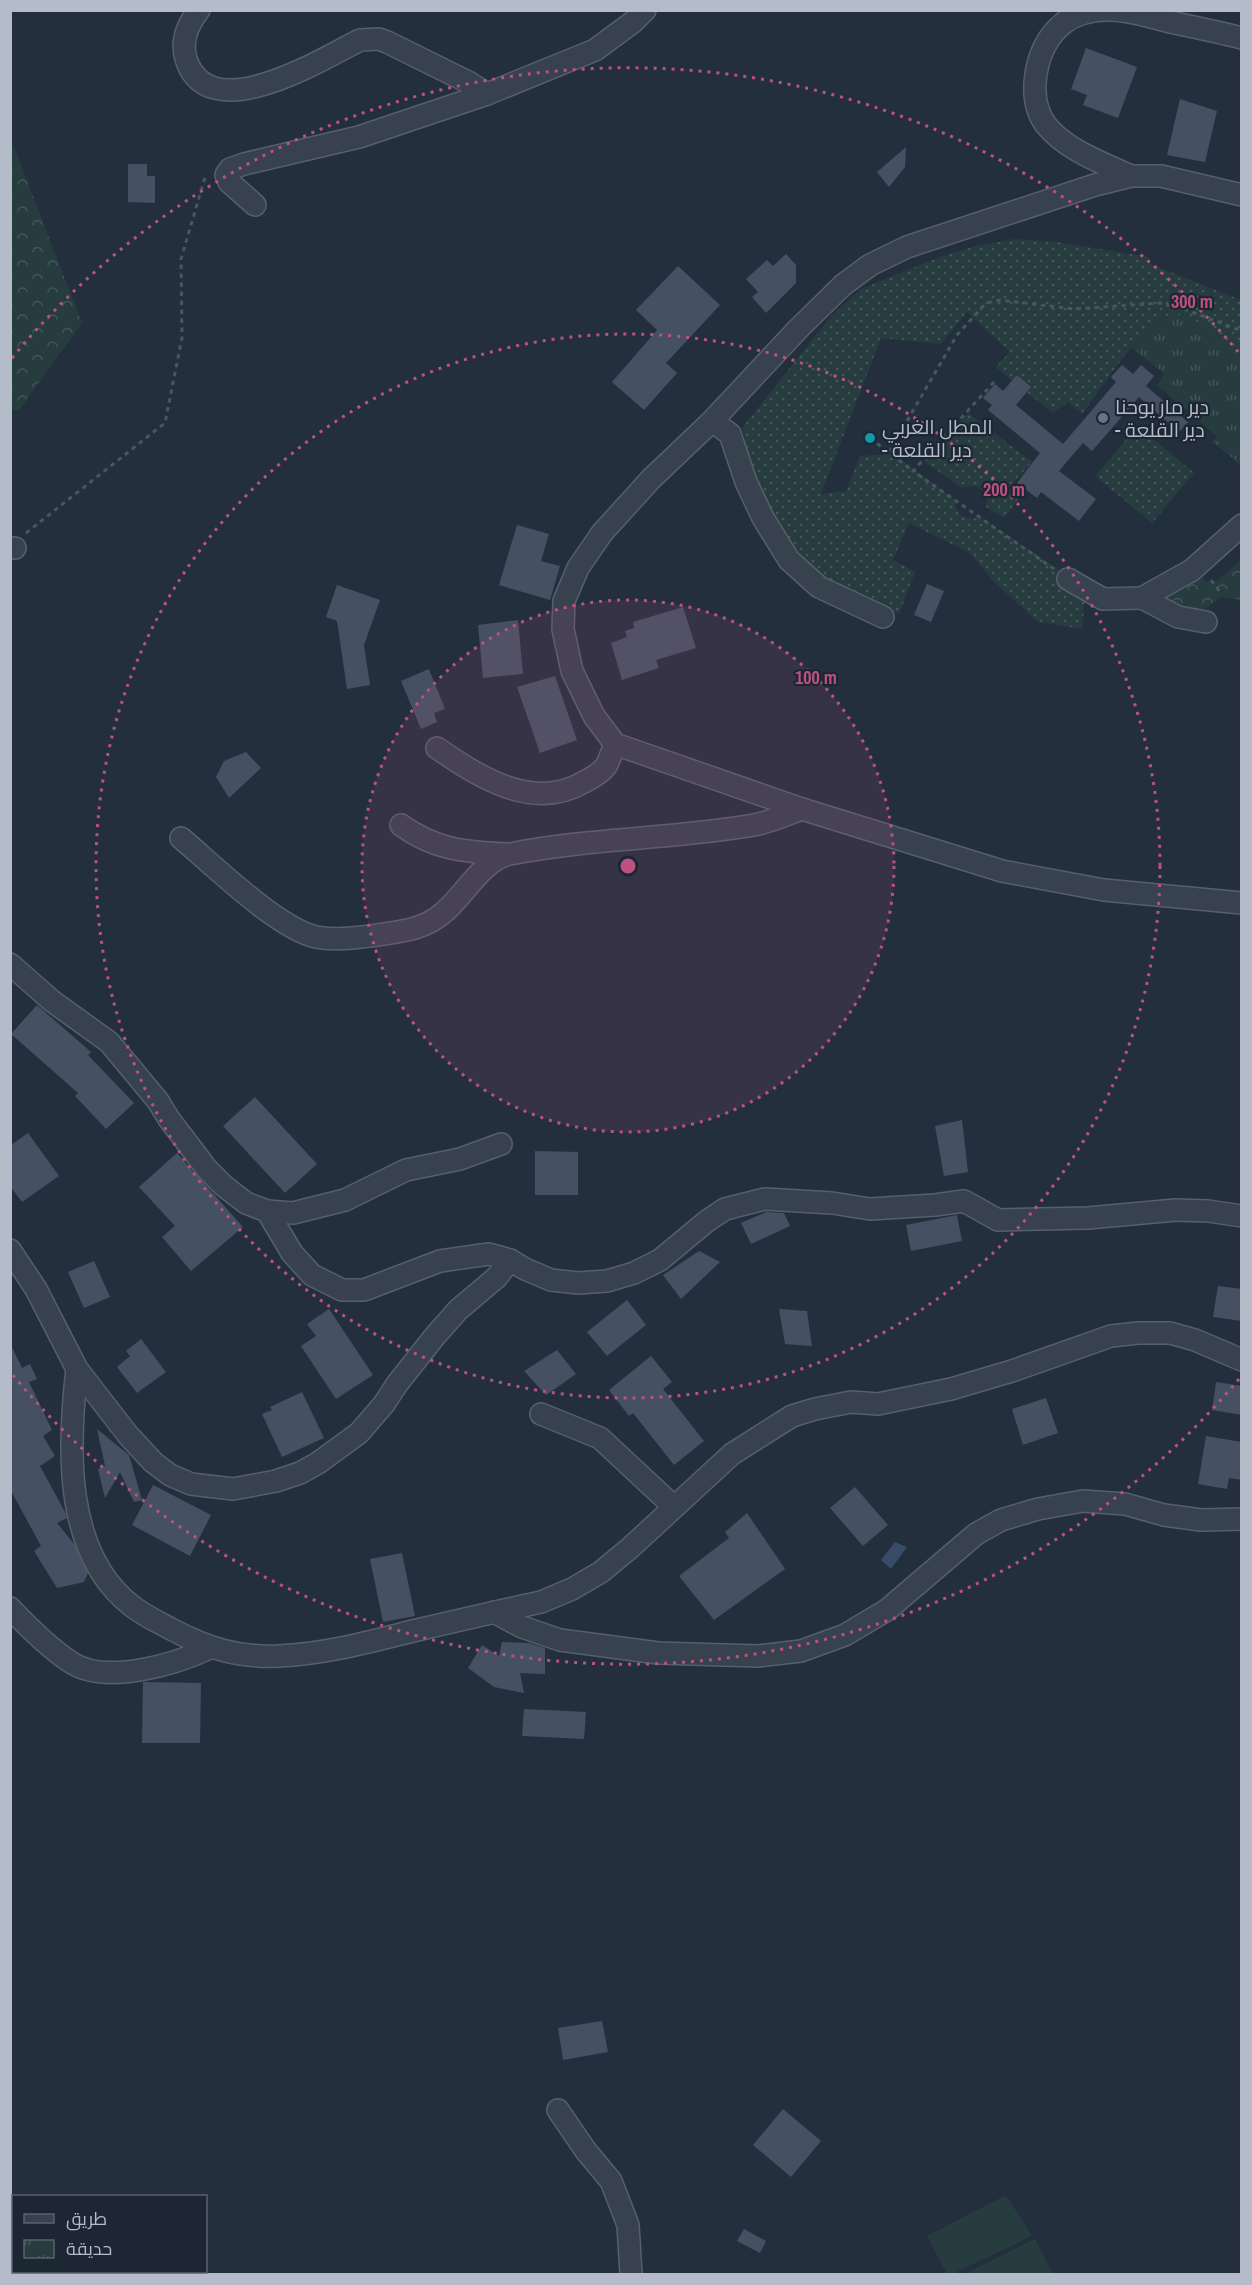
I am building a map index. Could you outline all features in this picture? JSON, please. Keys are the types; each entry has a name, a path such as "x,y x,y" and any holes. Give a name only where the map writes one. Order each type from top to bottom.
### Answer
{"street":[{"path":"199,10 185,37 187,60 198,77 206,85 216,89 228,90 255,86 296,73 350,45 370,39 387,42 470,82 487,94"},
{"path":"255,205 229,182 226,175 230,169 359,137 487,94 595,50 633,22 645,10"},
{"path":"1131,176 1098,161 1069,144 1055,134 1039,112 1035,81 1038,62 1057,28 1073,17 1095,11 1119,10 1242,38"},
{"path":"1242,195 1161,176 1131,176 1095,184 907,247 870,265 835,292 712,421 651,479 602,533 578,568 564,601 562,629 572,671 594,716 615,744 802,809 1002,871 1104,890 1242,903"},
{"path":"712,421 730,434 746,482 763,518 789,560 819,587 883,617"},
{"path":"1064,576 1103,600 1142,598 1192,570 1242,525"},
{"path":"1142,598 1178,617 1206,622"},
{"path":"437,747 490,781 514,790 551,793 566,790 595,776 605,767 615,744"},
{"path":"401,825 418,838 463,852 506,854 756,825 802,809"},
{"path":"181,838 272,914 316,937 331,938 369,936 418,928 441,915 487,867 506,854"},
{"path":"10,964 52,1000 109,1042 158,1101 207,1169 246,1203 267,1211 293,1213 345,1200 406,1170 460,1159 501,1144"},
{"path":"267,1211 292,1253 312,1275 342,1290 364,1290 440,1261 489,1254 510,1260 551,1280 578,1283 607,1281 634,1273 660,1260 725,1209 765,1199 832,1203 870,1209 964,1201 998,1220 1088,1218 1176,1210 1208,1210 1242,1216"},
{"path":"10,1250 36,1289 77,1369 128,1435 153,1462 170,1475 190,1484 233,1489 276,1481 300,1473 318,1463 359,1433 435,1336 458,1310 497,1277 510,1260"},
{"path":"77,1369 70,1435 72,1474 77,1507 86,1541 108,1583 132,1607 210,1648 243,1656 279,1656 342,1648 541,1602 572,1589 601,1572 630,1548 732,1454 792,1416 851,1402 878,1404 940,1392 1012,1371 1112,1336 1170,1333 1195,1340 1242,1360"},
{"path":"541,1414 600,1438 673,1506"},
{"path":"494,1612 522,1627 560,1641 658,1653 758,1656 801,1650 844,1635 887,1610 976,1534 1001,1520 1038,1509 1083,1501 1125,1504 1164,1515 1242,1519"},
{"path":"10,1608 23,1622 73,1664 90,1671 112,1673 147,1668 173,1663 210,1648"},
{"path":"558,2110 586,2151 611,2181 628,2225 631,2274"}],"path":[{"path":"15,545 165,423 182,338 181,259 207,169"},
{"path":"889,452 957,335 972,315 986,303 1000,300 1074,309 1160,303 1184,309 1242,331"},
{"path":"913,471 994,382"},
{"path":"870,438 913,471 1064,576"},
{"path":"1211,580 1220,592"}],"green space":[{"path":"11,145 16,152 82,323 19,410 11,410"},
{"path":"1015,239 1057,242 1149,257 1148,263 1241,300 1241,352 1229,343 1168,316 1157,322 1134,345 1082,414 1068,402 1053,413 995,367 1010,352 967,312 941,344 881,338 821,494 846,491 860,456 893,454 954,499 961,516 972,519 980,517 1086,588 1082,629 1038,622 994,582 970,553 909,523 893,560 915,572 899,614 829,588 800,565 762,502 742,428 832,315 861,289 937,258 976,246"},
{"path":"1180,315 1195,320 1241,352 1241,465 1213,442 1217,436 1157,385 1165,374 1132,348 1158,322 1164,318"},
{"path":"968,413 1032,462 1012,484 1023,493 1004,518 986,507 987,497 980,487 962,488 924,461"},
{"path":"1138,426 1194,473 1152,523 1095,476"},
{"path":"1241,560 1241,600 1222,597 1199,613 1155,599 1200,576 1207,582 1219,580"},
{"path":"1006,2195 1032,2236 952,2274 947,2274 927,2236"},
{"path":"1035,2239 1053,2274 965,2274"}],"water":[{"path":"895,1542 907,1547 891,1569 881,1560"}],"building":[{"path":"1086,48 1137,67 1118,118 1083,105 1087,95 1071,89"},
{"path":"1180,99 1217,111 1205,162 1167,155"},
{"path":"906,147 905,167 889,187 877,172"},
{"path":"128,164 147,164 147,176 155,176 155,203 128,202"},
{"path":"786,254 796,265 796,283 766,313 752,297 758,292 746,279 767,260 773,266"},
{"path":"678,266 720,305 666,363 677,373 644,410 612,382 657,330 636,310"},
{"path":"1122,365 1133,374 1141,365 1154,376 1146,386 1188,422 1179,432 1139,397 1092,451 1083,443 1059,471 1096,499 1079,521 1041,492 1037,498 1017,483 1040,453 988,410 992,405 983,398 995,384 1003,391 1017,375 1031,387 1016,405 1063,444 1116,382 1111,377"},
{"path":"517,525 549,534 541,561 560,566 550,600 499,585"},
{"path":"927,584 944,591 931,622 914,615"},
{"path":"337,585 380,600 364,645 370,685 347,689 337,621 326,617"},
{"path":"683,607 696,648 656,660 659,668 622,680 611,643 627,637 625,631 634,628 633,622"},
{"path":"518,620 523,674 483,678 478,625"},
{"path":"429,669 445,709 434,713 437,722 421,729 401,681"},
{"path":"555,676 577,740 540,753 517,687"},
{"path":"246,752 261,768 229,798 216,777 224,761"},
{"path":"37,1005 91,1052 88,1055 134,1103 106,1129 75,1096 78,1093 11,1034"},
{"path":"255,1097 317,1164 285,1193 223,1126"},
{"path":"962,1120 968,1172 944,1176 935,1126"},
{"path":"28,1133 59,1176 22,1202 10,1186 10,1146"},
{"path":"535,1151 578,1152 578,1195 535,1195"},
{"path":"177,1153 243,1227 191,1271 162,1237 175,1226 139,1187"},
{"path":"766,1212 784,1213 790,1226 751,1244 741,1223"},
{"path":"957,1215 962,1241 911,1251 906,1225"},
{"path":"699,1251 720,1262 681,1299 663,1275"},
{"path":"94,1261 110,1297 84,1308 68,1272"},
{"path":"1218,1286 1242,1289 1242,1321 1213,1317"},
{"path":"627,1300 646,1325 607,1356 587,1332"},
{"path":"329,1309 373,1375 336,1399 301,1346 316,1336 307,1324"},
{"path":"779,1309 807,1311 812,1346 785,1344"},
{"path":"141,1339 166,1372 137,1393 117,1367 130,1356 126,1351"},
{"path":"10,1343 22,1368 30,1364 37,1379 29,1382 52,1430 43,1436 55,1456 40,1466 66,1514 67,1518 57,1523 75,1545 88,1573 84,1582 57,1588 34,1551 41,1546 10,1489"},
{"path":"557,1350 576,1374 546,1395 524,1371"},
{"path":"651,1356 672,1382 663,1389 704,1441 674,1465 633,1413 629,1416 609,1390"},
{"path":"1216,1382 1242,1386 1242,1415 1212,1410"},
{"path":"302,1392 324,1438 282,1457 262,1414 272,1410 270,1407"},
{"path":"1046,1398 1058,1433 1023,1445 1012,1409"},
{"path":"97,1429 129,1455 142,1500 134,1502 120,1472 105,1498 98,1469 105,1466"},
{"path":"1206,1436 1242,1442 1242,1480 1229,1478 1227,1489 1198,1484"},
{"path":"153,1485 211,1515 190,1556 132,1525"},
{"path":"855,1487 888,1525 863,1546 830,1508"},
{"path":"747,1513 785,1569 714,1620 679,1576 729,1538 725,1532"},
{"path":"402,1553 415,1616 383,1622 370,1559"},
{"path":"502,1642 529,1643 545,1648 545,1674 520,1673 524,1693 494,1687 468,1668 482,1645 499,1656"},
{"path":"143,1682 201,1683 200,1743 142,1743"},
{"path":"524,1709 586,1712 584,1739 522,1736"},
{"path":"602,2021 608,2052 563,2060 558,2028"},
{"path":"783,2109 821,2141 791,2177 753,2145"},
{"path":"744,2229 766,2241 760,2253 737,2241"}],"place":[{"name":"دير مار يوحنا - دير القلعة","path":"1103,418"},
{"name":"المطل الغربي - دير القلعة","path":"870,438"}]}
